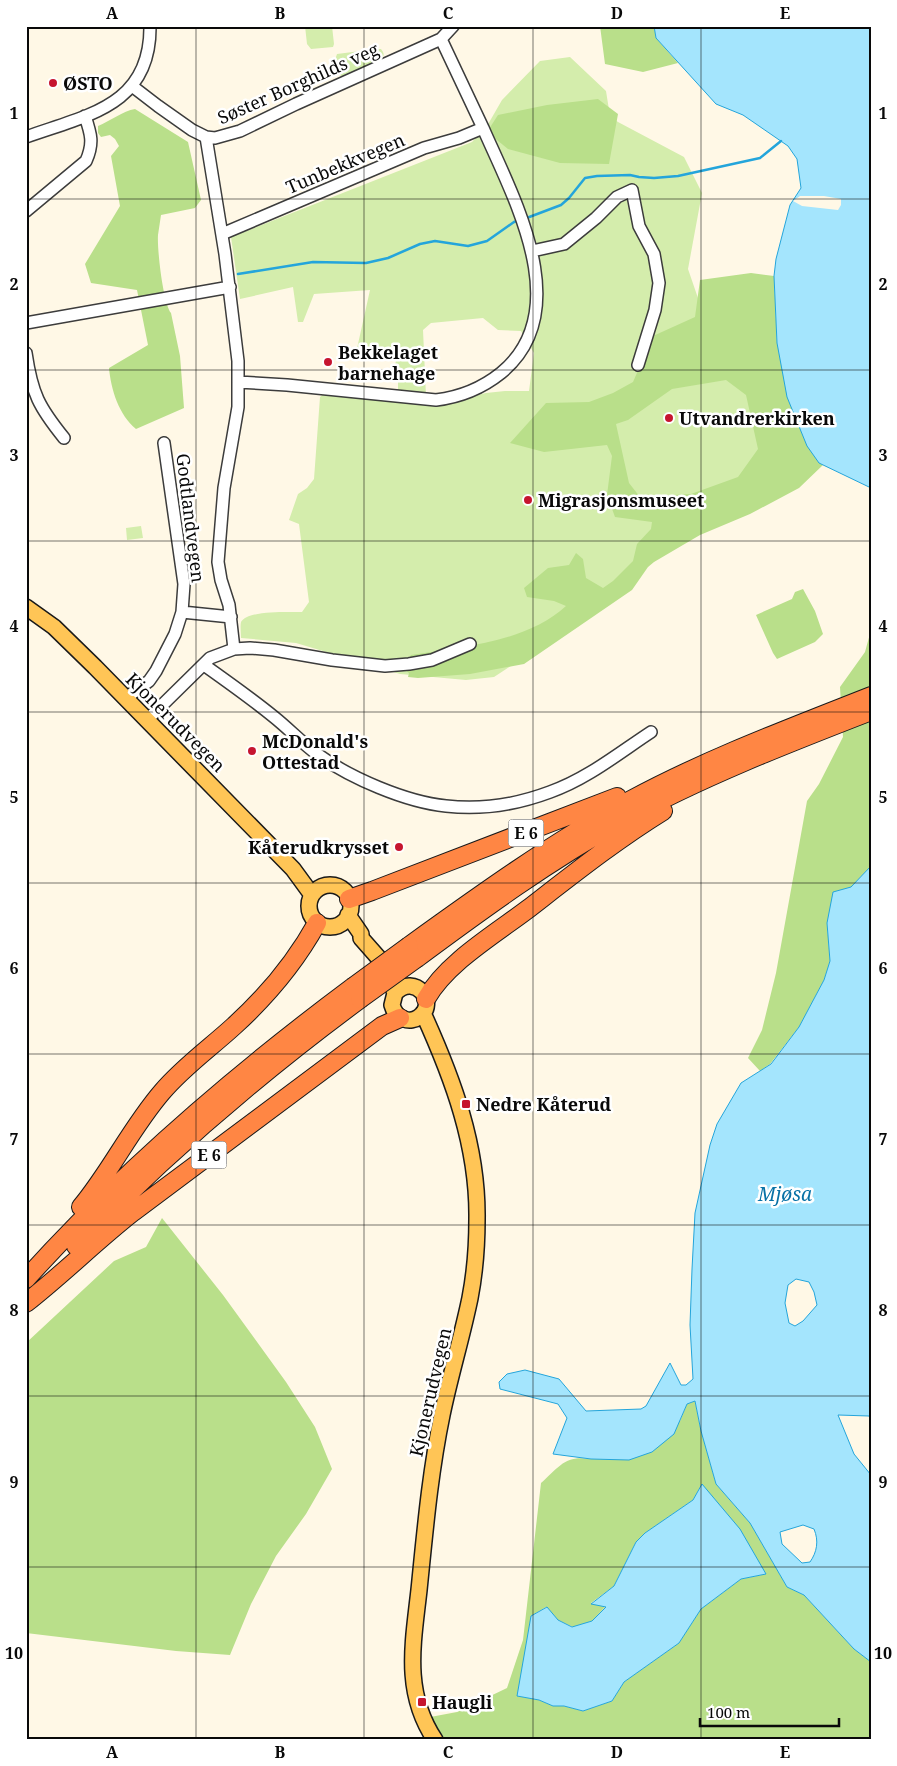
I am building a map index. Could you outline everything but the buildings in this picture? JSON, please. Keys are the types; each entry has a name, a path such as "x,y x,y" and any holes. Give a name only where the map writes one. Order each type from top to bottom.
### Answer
{"highway":[{"name":"E 6","path":"349,907 381,888 587,810 635,789 707,771 798,725 871,696"},
{"name":"E 6","path":"26,1279 125,1176 190,1117 262,1056 413,952 516,869 564,838 631,800 871,712"},
{"name":"E 6","path":"26,1301 57,1279 82,1254 121,1221 382,1026 416,1013 444,974 621,839 673,804 707,771"},
{"name":"E 6","path":"43,1260 64,1226 107,1172 147,1111 162,1092 261,999 292,961 317,923"},
{"name":"E 6","path":"26,1301 104,1217 199,1127 356,993"}],"main road":[{"name":"Kjonerudvegen","path":"26,607 54,627 316,892 328,885 339,887 345,892 361,938 383,964 409,986 420,989 416,1013 434,1038 455,1090 470,1139 476,1178 477,1219 476,1256 471,1296 443,1412 430,1480 415,1625 412,1663 413,1687 423,1720 435,1740"},
{"path":"316,892 309,907 317,923"},
{"path":"337,926 344,921 349,907"},
{"name":"Kjonerudvegen","path":"317,923 323,926 337,926 356,938 361,938"},
{"name":"Kjonerudvegen","path":"383,964 395,993 392,1005 395,1012 416,1013"},
{"path":"395,993 401,988 409,986"}],"street":[{"path":"26,136 85,116 116,101 132,86 140,74 147,56 150,26"},
{"name":"Søster Borghilds veg","path":"132,86 178,120 206,137 215,138 240,131 441,39 453,26"},
{"path":"238,382 302,386 425,400 456,398 468,394 489,382 511,365 524,347 530,335 535,314 536,292 535,268 527,232 483,128 441,39"},
{"path":"26,211 86,161 91,150 91,137 85,116"},
{"name":"Tunbekkvegen","path":"222,234 424,148 460,138 483,128"},
{"path":"206,137 230,286 238,361 238,407 222,508 218,562 221,580 229,605 234,649"},
{"path":"532,251 564,244 596,218 617,197 632,190 639,226 654,254 659,283 654,310 638,365"},
{"path":"26,323 230,286"},
{"path":"26,354 31,386 38,402 64,438"},
{"name":"Godtlandvegen","path":"126,698 149,681 156,671 172,642 182,612 184,584 164,443"},
{"path":"182,612 230,617"},
{"path":"147,720 210,658 234,649 274,650 332,660 385,666 432,660 470,644"},
{"path":"204,664 273,716 318,754 349,773 371,784 421,802 446,806 488,806 511,803 552,792 605,763 651,732"}],"green space":[{"path":"305,26 332,26 333,47 311,49 307,44"},
{"path":"600,26 654,26 656,38 678,63 643,72 605,64"},
{"path":"381,49 383,52 381,60 341,77 337,54"},
{"path":"570,57 606,91 610,116 684,157 702,193 688,269 699,301 740,366 788,485 652,555 632,587 494,677 466,680 400,674 296,643 241,638 241,622 245,618 269,612 302,612 309,602 299,524 289,520 298,494 307,488 314,479 320,397 325,393 432,406 486,393 529,391 534,353 521,331 498,330 483,318 431,323 423,330 426,396 398,394 398,369 395,368 396,359 356,353 370,290 314,294 303,322 298,322 293,287 240,299 231,237 472,142 487,126 502,100 540,61"},
{"path":"598,99 618,114 609,164 560,163 508,149 492,136 489,129 498,115 547,105"},
{"path":"135,109 188,142 201,200 195,208 161,215 158,235 165,299 171,313 180,356 184,408 136,429 125,417 117,402 109,368 148,345 137,290 91,283 85,264 120,206 111,156 119,146 110,135 101,137 98,133 98,126"},
{"path":"751,273 774,276 777,343 824,464 799,488 750,514 700,535 654,562 648,567 632,590 524,664 470,674 408,677 409,673 403,668 411,655 493,641 532,628 550,618 566,606 554,601 527,597 524,588 548,568 569,565 576,553 583,559 586,578 603,588 633,561 637,544 651,529 652,522 615,517 607,495 612,456 607,445 544,452 510,443 546,403 589,402 613,393 633,382 653,336 695,317 700,280","holes":["726,380 746,395 758,449 738,477 691,494 640,497 629,483 616,424 628,420 672,389"]},
{"path":"141,526 143,538 127,540 126,528"},
{"path":"803,589 815,611 823,634 815,642 777,659 756,615 792,599 795,592"},
{"path":"871,630 871,866 851,887 827,923 830,961 824,980 799,1027 770,1064 760,1071 748,1058 762,1030 776,973 807,801 819,784 843,737 840,687 865,652"},
{"path":"162,1218 223,1295 286,1382 315,1427 332,1469 306,1514 276,1556 251,1604 230,1655 176,1651 26,1633 26,1343 114,1261 146,1247"},
{"path":"695,1401 701,1431 716,1484 750,1523 787,1587 804,1595 854,1649 871,1662 871,1740 436,1740 425,1718 457,1712 507,1688 523,1640 541,1483 558,1467 569,1460 591,1459 680,1421 687,1404","holes":["702,1484 766,1574 741,1579 701,1609 679,1643 624,1682 612,1701 583,1711 564,1706 553,1706 539,1700 518,1696 531,1616 546,1607 558,1620 573,1627 592,1621 606,1606 591,1603 614,1586 636,1542 645,1533 693,1500"]}],"water":[{"path":"654,26 871,26 871,486 869,487 819,463 807,446 787,397 777,343 774,276 776,259 790,205 801,188 797,159 788,146 743,115 716,104 656,38"},
{"name":"Mjøsa","path":"871,866 871,1419 869,1416 838,1415 854,1454 871,1475 871,1662 854,1649 804,1595 787,1587 750,1523 716,1484 701,1431 695,1401 687,1404 674,1434 652,1452 629,1460 591,1459 553,1454 567,1418 558,1404 500,1389 499,1382 507,1374 525,1370 559,1379 586,1411 641,1409 646,1406 670,1363 681,1385 686,1385 693,1379 690,1325 695,1213 710,1145 717,1124 741,1083 771,1064 799,1027 824,980 830,961 827,923 833,892 851,887","holes":["796,1279 809,1282 817,1305 803,1321 795,1326 789,1323 785,1303 788,1285","803,1525 814,1529 817,1542 816,1550 810,1562 802,1563 782,1544 780,1532"]},
{"path":"702,1484 740,1529 766,1574 741,1579 701,1609 679,1643 624,1682 612,1701 583,1711 564,1706 553,1706 539,1700 517,1696 531,1616 547,1607 558,1620 572,1627 592,1621 606,1607 591,1604 614,1586 636,1542 645,1533 693,1500"}],"pier":[{"path":"800,196 824,196 841,199 841,205 838,210 802,206 793,201"}],"waterway":[{"path":"524,219 561,205 585,178 630,175 654,178 678,176 760,158 781,141"},
{"path":"238,274 313,262 366,263 388,258 420,244 435,241 468,246 487,241 519,220"}],"place":[{"name":"ØSTO","path":"53,83"},
{"name":"Bekkelaget barnehage","path":"328,362"},
{"name":"Utvandrerkirken","path":"669,418"},
{"name":"Migrasjonsmuseet","path":"528,500"},
{"name":"McDonald's Ottestad","path":"252,751"},
{"name":"Kåterudkrysset","path":"399,847"},
{"name":"Nedre Kåterud","path":"466,1104"},
{"name":"Haugli","path":"422,1702"}]}
